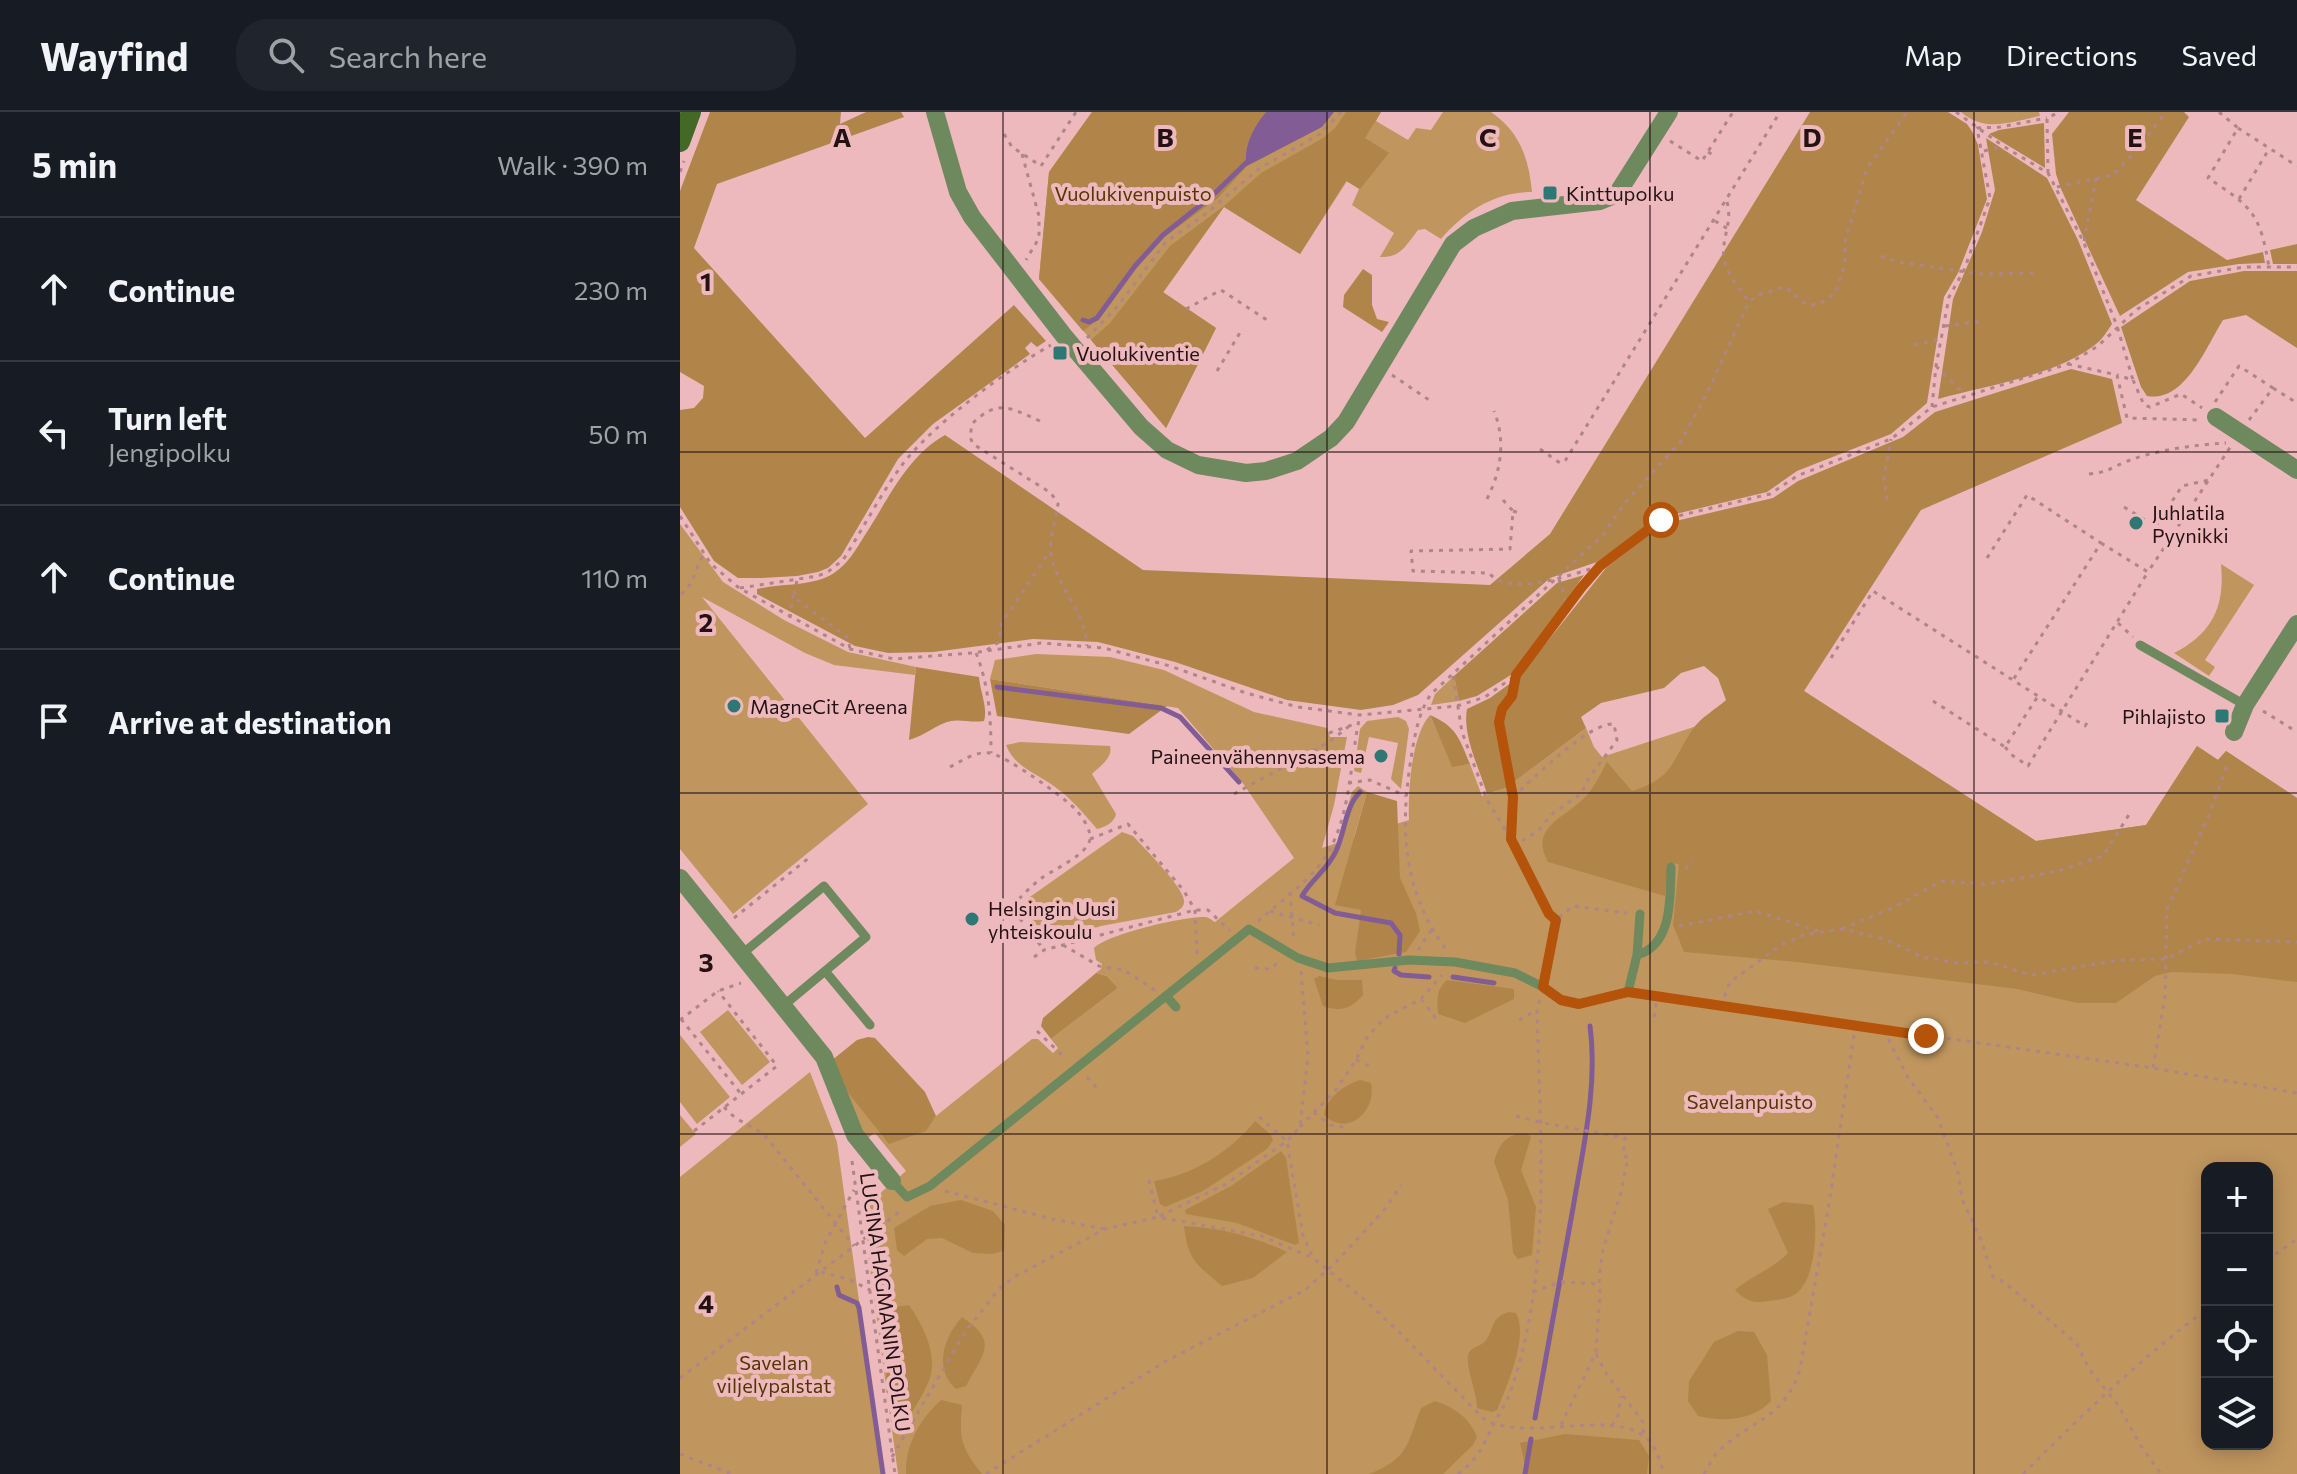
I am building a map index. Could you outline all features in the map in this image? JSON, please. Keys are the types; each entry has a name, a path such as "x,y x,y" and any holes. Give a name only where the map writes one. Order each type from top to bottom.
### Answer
{"main road":[{"path":"680,142 691,112"}],"street":[{"path":"935,112 958,192 972,217 1045,313 1141,427 1167,450 1198,465 1246,473 1266,471 1297,461 1331,438 1346,422 1453,244 1474,228 1512,211 1600,201 1617,194 1669,112"},
{"path":"2216,417 2297,470"},
{"path":"2234,732 2245,705 2297,624"},
{"path":"680,878 824,1057 855,1135 892,1181"}],"lane":[{"path":"2140,645 2245,705"},
{"path":"1637,955 1645,953 1656,943 1669,916 1671,867"},
{"path":"741,955 824,886 866,937 783,1006"},
{"path":"892,1181 907,1197 930,1186 1245,932 1293,956 1328,968 1409,960 1455,962 1515,973 1561,1000 1579,1004 1628,992 1637,955 1640,914"},
{"path":"825,971 870,1025"},
{"path":"1166,996 1176,1007"}],"path":[{"path":"1004,134 1012,147 1041,166 1076,112"},
{"path":"1086,338 1117,307 1166,242 1260,168 1320,134 1341,112"},
{"path":"1656,133 1702,161 1733,112 1740,116"},
{"path":"1540,449 1560,463 1565,461 1780,112"},
{"path":"892,1457 965,1332 999,1289 1016,1276 1105,1229 1158,1217 1226,1184 1287,1141 1335,1091 1366,1039 1383,1019 1421,999 1455,962 1432,929 1416,896 1408,864 1404,833 1406,796 1422,709 1431,694 1559,579 1603,535 1624,504 1681,441 1749,302 1758,295 1785,287 1807,305 1820,304 1835,293 1845,265 1845,241 1867,168 1907,112"},
{"path":"1956,112 2048,173"},
{"path":"1977,128 2047,118 2060,112"},
{"path":"2056,187 2113,175 2166,112"},
{"path":"2219,112 2297,166"},
{"path":"2047,118 2048,173 2084,243 2144,405 2150,407 2181,394 2209,412 2239,366 2297,403"},
{"path":"1932,407 1949,297 1964,270 1990,198 1977,128"},
{"path":"2238,128 2208,178 2254,213 2263,232 2269,267"},
{"path":"1983,151 2003,146"},
{"path":"2239,199 2269,149"},
{"path":"1708,152 1715,156"},
{"path":"1022,154 1039,216 1039,238 1024,264"},
{"path":"2084,243 2096,178"},
{"path":"1727,202 1731,214 1724,258 1730,274 1749,302"},
{"path":"1715,221 1728,229"},
{"path":"1881,256 1980,274 2033,273"},
{"path":"680,516 711,564 739,588 850,649 894,659 976,653 1041,643 1087,646 1170,666 1246,693 1298,707 1360,715 1457,706 1485,697 1516,675 1600,566 1661,520 1770,494 1797,476 1891,439 1932,407 1965,394 1997,388 2068,364 2098,346 2117,326 2191,276 2244,267 2297,267"},
{"path":"1186,309 1221,290 1267,320"},
{"path":"1944,326 1985,321"},
{"path":"1217,371 1241,331"},
{"path":"1914,345 1941,339"},
{"path":"739,588 769,581 797,580 829,571 843,560 903,464 936,430 1039,353"},
{"path":"2068,364 2133,380"},
{"path":"1936,366 1965,394"},
{"path":"1392,375 1432,402"},
{"path":"2117,375 2127,418 2197,421 2216,417"},
{"path":"2240,433 2273,388"},
{"path":"984,652 999,642 1001,624 1050,550 1058,504 1051,493 973,444 970,437 972,424 994,408 1006,406 1040,421"},
{"path":"1487,499 1494,486 1501,455 1502,438 1494,411"},
{"path":"1887,500 1884,478 1891,439"},
{"path":"1933,701 2005,747 2028,766 2233,442 2189,445 2125,462 2108,472 2089,474"},
{"path":"2156,526 2182,486 2209,480"},
{"path":"1987,558 2027,495 2148,572"},
{"path":"1503,500 1513,511 1522,514"},
{"path":"2124,507 2171,536"},
{"path":"1513,511 1510,549 1411,551 1413,571 1489,573 1494,579 1519,585 1559,579 1600,566"},
{"path":"2013,680 2101,543"},
{"path":"1050,550 1060,579 1086,630 1087,646"},
{"path":"681,594 692,586 696,566 704,554"},
{"path":"1559,579 1567,607"},
{"path":"790,618 797,580"},
{"path":"794,591 800,603 848,638 850,649"},
{"path":"1831,658 1873,591 2085,726 2087,723"},
{"path":"2118,623 2140,645"},
{"path":"976,653 983,670 991,716 991,753"},
{"path":"1452,674 1462,732 1487,800 1511,839 1549,914 1556,920"},
{"path":"1511,839 1513,797 1499,722 1502,709 1512,696 1516,675"},
{"path":"2005,747 2038,696"},
{"path":"2269,714 2297,732"},
{"path":"1034,957 1044,950 1195,910 1208,910 1233,934 1245,932 1318,868 1334,842 1348,783 1355,725 1360,715"},
{"path":"1513,797 1551,762 1579,742 1586,732 1608,723 1614,724 1617,740 1586,782 1582,793 1552,814 1538,831 1514,846"},
{"path":"1329,733 1355,725"},
{"path":"1234,794 1355,725"},
{"path":"950,767 976,754 991,753 1007,758 1077,810 1088,828 1090,839"},
{"path":"2153,1068 2165,997 2167,909 2209,815 2228,763"},
{"path":"1348,783 1370,780 1406,796"},
{"path":"1721,1006 1730,982 1781,945 1803,935 1842,929 1894,907 1942,881 1984,884 2058,871 2103,856 2130,813"},
{"path":"1044,950 1011,907 1041,879 1076,857 1090,839 1128,824 1184,891 1195,910 1196,972"},
{"path":"720,929 810,857"},
{"path":"1290,892 1293,956 1304,982 1308,1056 1300,1127"},
{"path":"1458,1474 1483,1450 1513,1386 1533,1292 1539,1225 1537,1010 1556,920 1573,906 1640,914"},
{"path":"1270,911 1319,925"},
{"path":"1663,929 1755,911 1822,932"},
{"path":"1409,960 1432,929"},
{"path":"1842,929 1884,939 1922,957 1959,963 1989,962 2031,975 2119,960 2166,959 2206,939 2297,942"},
{"path":"1062,945 1099,966 1124,970 1166,996"},
{"path":"1255,968 1271,969 1293,956"},
{"path":"741,1094 681,1020 718,991 748,979"},
{"path":"694,1131 777,1066 718,991"},
{"path":"1628,992 2153,1068 2297,1093"},
{"path":"1654,1017 1657,996"},
{"path":"1421,999 1438,1021"},
{"path":"1519,1020 1537,1010"},
{"path":"1704,1474 1716,1454 1770,1416 1794,1388 1830,1198 1855,1027"},
{"path":"1884,1030 1907,1076 1938,1118 1958,1173 1962,1199 1982,1242 1993,1277 2004,1282 2077,1344 2089,1369 2107,1390 2161,1474"},
{"path":"1356,1060 1373,1068"},
{"path":"724,1107 741,1123 766,1137 854,1246"},
{"path":"1314,1112 1330,1125 1348,1128"},
{"path":"1516,1116 1625,1138 1623,1156 1628,1157 1603,1250 1596,1352 1560,1427"},
{"path":"1259,1117 1287,1141 1303,1235 1313,1258"},
{"name":"LUCINA HAGMANIN POLKU","path":"855,1135 851,1153 895,1474"},
{"path":"1149,1180 1158,1217"},
{"path":"986,1474 1166,1361 1305,1290 1385,1209 1401,1185"},
{"path":"680,1378 930,1186 1039,1216 1105,1229"},
{"path":"817,1274 825,1243 856,1187"},
{"path":"1158,1217 1262,1236 1313,1258 1364,1299 1471,1408 1494,1425 1612,1426 1631,1429 1644,1436 1658,1454 1664,1474"},
{"path":"2273,1256 2297,1239"},
{"path":"817,1274 848,1279 870,1290"},
{"path":"1533,1292 1560,1282 1599,1284"},
{"path":"2023,1474 2107,1390 2162,1342 2201,1313"},
{"path":"1596,1352 1607,1375 1643,1422 1644,1436"},
{"path":"1612,1426 1618,1415 1622,1394"},
{"path":"680,1454 732,1474"}],"green space":[{"path":"710,112 841,112 840,124 866,112 901,112 904,117 717,184 694,248 865,438 1014,305 1046,341 1037,347 1031,342 1025,348 1030,354 933,424 898,459 841,556 828,568 818,572 797,576 738,578 714,561 680,507 680,410 694,408 703,398 704,386 680,372 680,191"},
{"name":"Vuolukivenpuisto","path":"1092,112 1381,112 1376,121 1408,140 1416,128 1431,130 1443,112 1491,112 1516,137 1528,168 1532,192 1505,196 1481,205 1441,239 1425,229 1418,230 1402,250 1387,257 1380,257 1394,233 1352,205 1359,189 1347,181 1300,254 1224,207 1163,293 1216,328 1166,428 1039,279 1049,172"},
{"path":"1092,112 1266,112 1250,138 1246,152 1247,166 1218,198 1164,237 1136,268 1100,318 1083,331 1039,279 1049,172"},
{"path":"1346,112 1381,112 1365,138 1389,153 1360,189 1346,181 1300,254 1224,207 1163,292 1216,328 1166,428 1091,340 1110,323 1170,246 1224,206 1261,173 1323,138"},
{"path":"1810,112 1948,112 1967,124 1978,145 1987,199 1958,273 1944,297 1927,403 1891,434 1797,471 1767,492 1659,518 1597,562 1550,578 1418,695 1393,705 1361,710 1287,700 1175,662 1098,642 1033,639 933,652 888,653 855,646 757,594 757,589 816,581 839,569 855,551 909,467 945,435 1143,570 1490,585 1550,534"},
{"path":"1961,112 2039,112 2040,116 1989,124"},
{"path":"2069,112 2184,112 2189,117 2136,200 2227,260 2263,252 2265,263 2188,272 2120,316 2056,174 2052,134"},
{"path":"2044,123 2045,168 1989,134 1999,130"},
{"path":"1986,138 2047,178 2078,240 2112,324 2096,344 2061,364 1938,399 1953,299 1982,232 1995,190"},
{"path":"2297,244 2297,264 2273,264 2270,250"},
{"path":"1363,269 1372,275 1372,305 1377,319 1389,322 1382,332 1343,307 1344,295"},
{"path":"2244,271 2297,271 2297,348 2246,315 2223,320 2202,358 2183,382 2173,391 2160,396 2147,396 2141,387 2121,327 2190,281"},
{"path":"2071,369 2112,379 2122,423 1921,510 1804,691 2036,841 2146,825 2197,746 2218,760 2226,751 2297,798 2297,982 2232,974 2172,972 2155,976 2116,1003 2077,1003 2017,989 1797,962 1684,952 1673,925 1679,864 1668,863 1665,896 1548,862 1543,840 1552,824 1587,795 1607,762 1632,791 1656,780 1670,768 1695,726 1726,700 1718,678 1704,666 1681,673 1664,688 1601,703 1581,717 1586,728 1506,788 1487,794 1469,741 1467,709 1490,698 1519,677 1606,568 1663,524 1773,498 1798,481 1903,437 1935,412"},
{"name":"MagneCit Areena","path":"680,524 723,582 784,620 848,652 916,667 915,675 834,665 805,653 702,597 868,804 733,914 680,849"},
{"path":"2221,564 2254,585 2205,660 2215,667 2209,676 2174,653 2198,637 2214,617 2221,593"},
{"path":"1584,575 1514,673 1477,696 1459,701 1454,676 1557,583"},
{"name":"Savelanpuisto","path":"1036,654 1110,657 1164,670 1254,712 1327,728 1330,737 1347,737 1322,848 1337,843 1352,792 1358,786 1367,792 1354,837 1409,820 1410,780 1415,750 1430,715 1452,766 1470,764 1482,796 1506,788 1586,728 1602,757 1804,691 2036,841 2146,825 2197,746 2218,760 2226,751 2297,798 2297,1474 898,1474 869,1261 865,1206 906,1171 875,1133 866,1139 842,1085 925,1131 936,1116 1032,1039 1038,1039 1053,1053 1058,1048 1051,1039 1118,988 1107,976 1096,973 1102,964 1096,960 1094,948 1114,937 1163,923 1203,917 1215,922 1294,858 1242,782 1178,708 990,679 995,660"},
{"path":"916,667 979,677 984,721 951,721 909,740"},
{"path":"1454,676 1459,701 1431,705 1435,694"},
{"path":"990,679 1167,706 1129,734 997,716"},
{"path":"1430,715 1456,734 1470,764 1452,767"},
{"path":"1398,717 1406,721 1409,729 1401,789 1391,779 1398,743 1369,737 1361,773 1354,771 1360,729 1367,721"},
{"path":"1020,742 1110,746 1108,758 1092,774 1116,814 1113,820 1097,829 1066,796 1015,759 1006,745"},
{"path":"1367,792 1397,801 1400,878 1416,913 1420,931 1406,952 1357,961 1355,953 1361,910 1335,905"},
{"path":"1122,832 1133,836 1172,879 1183,897 1182,908 1176,912 1101,926 1058,939 1043,936 1023,912 1027,899"},
{"path":"1096,973 1107,976 1118,988 1051,1039 1041,1026 1043,1018"},
{"path":"1319,976 1362,980 1363,995 1345,1008 1323,1006 1314,979"},
{"path":"1447,980 1514,989 1514,999 1465,1023 1438,1014 1439,991"},
{"path":"728,1010 770,1062 742,1085 700,1032"},
{"path":"680,1035 730,1097 697,1124 680,1102"},
{"path":"875,1038 925,1092 936,1116 926,1131 889,1144 842,1085 831,1061 857,1040"},
{"name":"Savelan viljelypalstat","path":"810,1072 837,1142 883,1474 680,1474 680,1177"},
{"path":"1360,1080 1371,1083 1372,1093 1370,1103 1359,1118 1342,1124 1324,1115 1328,1103 1337,1093"},
{"path":"680,1115 696,1134 680,1147"},
{"path":"1255,1121 1271,1135 1273,1140 1267,1149 1203,1191 1165,1207 1160,1204 1154,1181 1197,1168 1234,1143"},
{"path":"1526,1133 1531,1137 1521,1170 1536,1207 1532,1255 1518,1259 1513,1253 1508,1200 1494,1162 1504,1141 1513,1135"},
{"path":"1281,1151 1286,1158 1299,1243 1295,1245 1237,1223 1186,1214 1185,1210 1231,1186"},
{"path":"961,1200 993,1211 1005,1225 1004,1251 973,1253 942,1238 927,1239 904,1256 897,1250 894,1228 930,1206"},
{"path":"1783,1202 1813,1205 1814,1254 1807,1279 1794,1295 1764,1302 1750,1301 1735,1290 1788,1253 1768,1209"},
{"path":"1184,1226 1237,1234 1287,1252 1253,1278 1222,1286 1191,1254"},
{"path":"909,1305 928,1342 932,1363 928,1383 902,1428 892,1419 886,1388 888,1319 896,1307"},
{"path":"1509,1312 1516,1313 1519,1323 1518,1347 1497,1410 1492,1412 1477,1408 1468,1355 1486,1340 1496,1320"},
{"path":"962,1317 981,1334 985,1348 966,1386 956,1389 949,1381 943,1362 946,1343"},
{"path":"1738,1331 1754,1332 1767,1355 1771,1401 1755,1413 1737,1418 1698,1416 1688,1401 1689,1381 1714,1342"},
{"path":"941,1400 962,1405 963,1442 982,1474 906,1474 908,1453 915,1433"},
{"path":"1435,1401 1449,1406 1466,1419 1477,1437 1473,1445 1443,1474 1369,1474 1392,1463 1399,1456 1409,1441 1421,1408"},
{"path":"1565,1434 1639,1440 1649,1456 1647,1474 1527,1474 1520,1443"}],"shaded area":[{"path":"1266,112 1334,112 1322,127 1247,166 1246,152 1250,138"}],"waterway":[{"path":"1083,320 1089,322 1097,318 1135,266 1163,235 1213,195 1246,163"},
{"path":"997,687 1161,708 1180,717 1239,782"},
{"path":"1360,792 1348,812 1333,857 1302,896 1335,913 1391,923 1400,935 1399,954"},
{"path":"1395,968 1394,971 1401,975 1429,977"},
{"path":"1453,977 1494,983"},
{"path":"1535,1418 1588,1117 1592,1071 1590,1026"},
{"path":"837,1287 839,1295 857,1303 859,1308 883,1474"},
{"path":"1525,1474 1531,1439"}],"place":[{"name":"Kinttupolku","path":"1550,193"},
{"name":"Vuolukiventie","path":"1060,353"},
{"name":"Juhlatila Pyynikki","path":"2136,523"},
{"name":"MagneCit Areena","path":"734,706"},
{"name":"Pihlajisto","path":"2222,716"},
{"name":"Paineenvähennysasema","path":"1381,756"},
{"name":"Helsingin Uusi yhteiskoulu","path":"972,919"}],"route":[{"path":"1661,520 1600,566 1581,588 1516,675 1512,696 1502,709 1499,722 1513,797 1511,839 1549,914 1556,920 1543,987 1561,1000 1579,1004 1628,992 1926,1036"}]}
